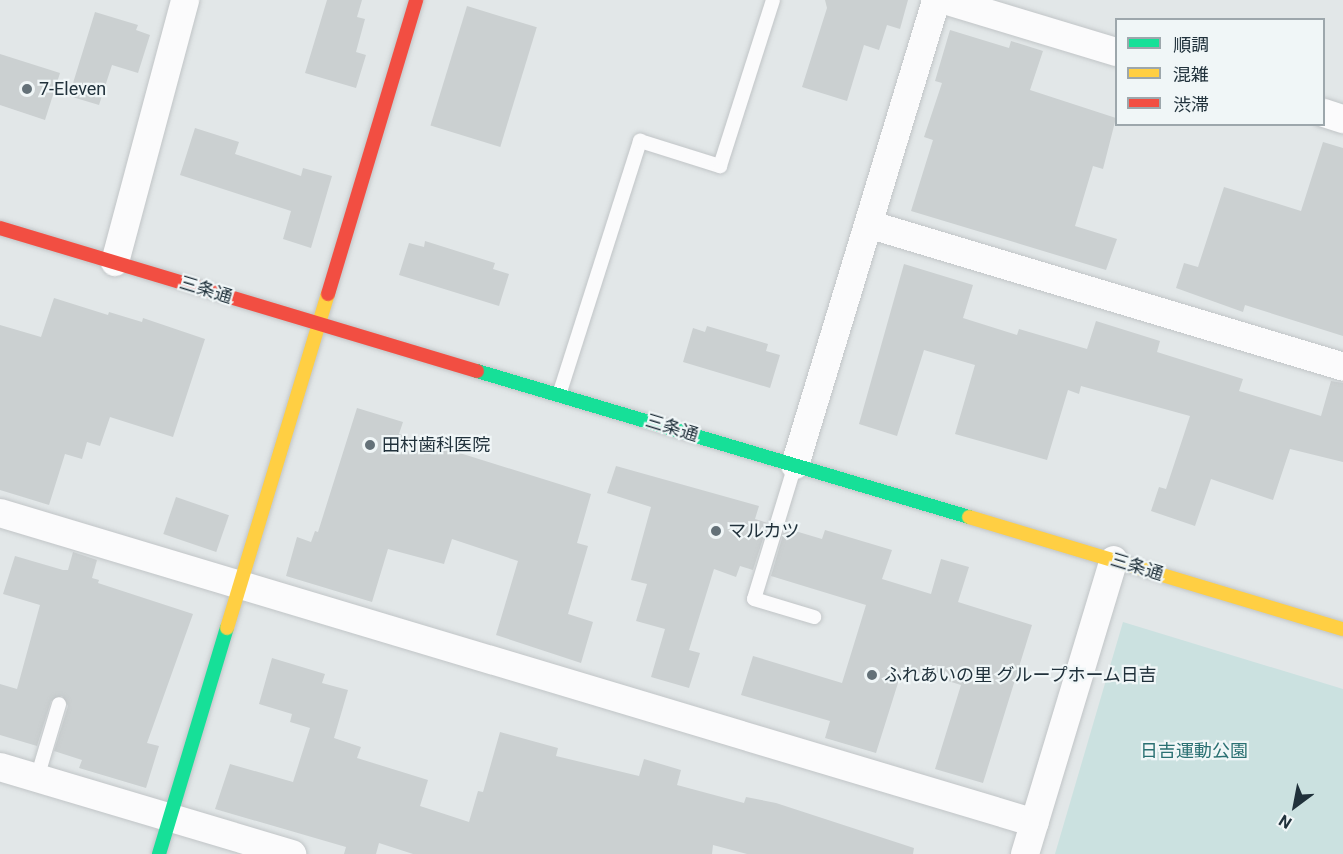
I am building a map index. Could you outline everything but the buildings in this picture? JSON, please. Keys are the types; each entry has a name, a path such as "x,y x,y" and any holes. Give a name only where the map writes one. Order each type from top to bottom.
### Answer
{"street":[{"path":"159,854 416,0"},
{"path":"795,465 871,225 936,0"},
{"path":"944,0 1115,52"},
{"path":"115,262 181,1"},
{"path":"1325,114 1343,119"},
{"path":"871,225 1343,367"},
{"name":"三条通","path":"0,228 1343,629"},
{"path":"0,513 1035,824"},
{"path":"1025,854 1114,560"},
{"path":"0,767 292,854"}],"lane":[{"path":"560,395 640,141 720,166 773,0"},
{"path":"795,465 754,599 814,617"},
{"path":"37,778 59,704"}],"green space":[{"name":"日吉運動公園","path":"1123,622 1343,689 1343,854 1055,854"}],"traffic: fast":[{"path":"477,371 969,517"},
{"path":"159,854 227,628"}],"traffic: slow":[{"path":"227,628 328,294"},
{"path":"969,517 1343,629"}],"traffic: jam":[{"path":"328,294 416,0"},
{"path":"0,228 477,371"}],"place":[{"name":"7-Eleven","path":"27,89"},
{"name":"田村歯科医院","path":"370,445"},
{"name":"マルカツ","path":"716,531"},
{"name":"ふれあいの里 グループホーム日吉","path":"872,675"}]}
